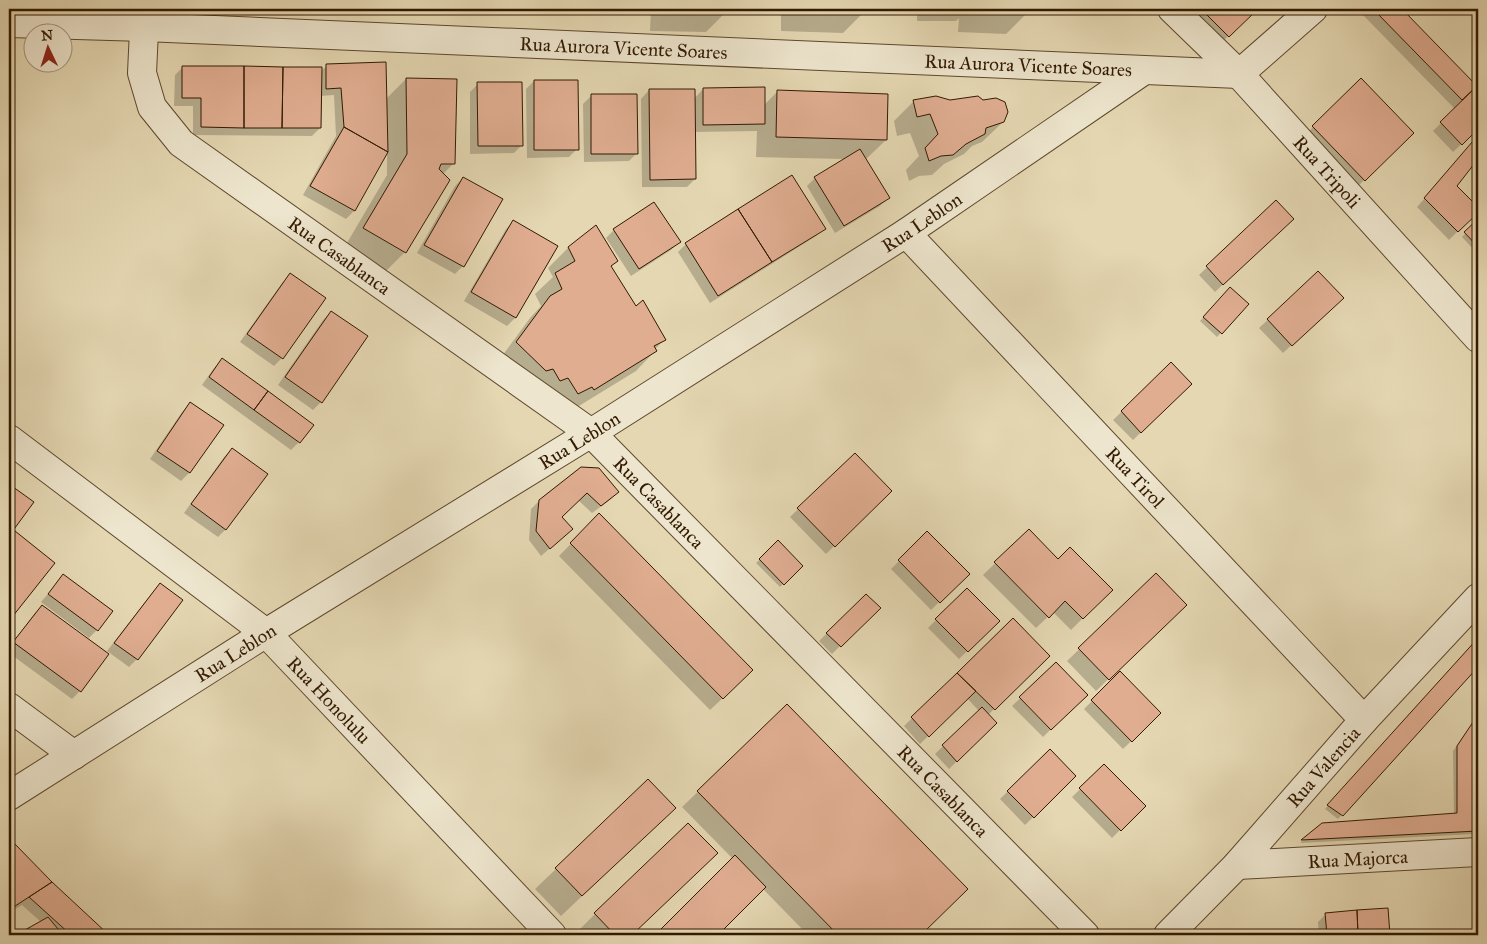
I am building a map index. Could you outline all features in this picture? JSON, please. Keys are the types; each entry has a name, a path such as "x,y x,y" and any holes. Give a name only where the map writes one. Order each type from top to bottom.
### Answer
{"street":[{"name":"Rua Tripoli","path":"1172,9 1239,74 1478,338"},
{"path":"1239,74 1313,9"},
{"name":"Rua Aurora Vicente Soares","path":"9,23 144,18 1143,71 1239,74"},
{"name":"Rua Casablanca","path":"144,18 142,73 152,107 181,143 591,433 1085,935"},
{"name":"Rua Leblon","path":"9,796 266,633 591,433 906,233 1143,71"},
{"name":"Rua Tirol","path":"906,233 1364,720"},
{"name":"Rua Honolulu","path":"9,439 266,633 552,935"},
{"name":"Rua Valencia","path":"1168,935 1237,865 1364,720 1478,598"},
{"path":"9,707 74,755"},
{"name":"Rua Majorca","path":"1237,865 1478,852"}],"building":[{"path":"670,9 727,9 727,12 670,11"},
{"path":"800,9 865,9 864,13 800,11"},
{"path":"924,9 965,9 965,13 924,14"},
{"path":"978,9 1027,9 1027,14 978,13"},
{"path":"1201,9 1258,9 1229,37"},
{"path":"1373,9 1402,9 1477,86 1462,100"},
{"path":"386,62 388,152 344,127 341,88 326,89 326,64"},
{"path":"182,66 244,66 244,128 201,127 201,98 182,98"},
{"path":"244,66 283,67 282,128 244,128"},
{"path":"283,67 322,67 321,128 282,128"},
{"path":"406,78 457,79 455,164 441,164 439,169 450,180 406,253 363,228 407,154"},
{"path":"1361,78 1414,133 1365,181 1312,126"},
{"path":"534,80 578,80 579,150 534,150"},
{"path":"477,82 522,82 523,146 478,146"},
{"path":"1477,86 1478,129 1462,145 1440,122"},
{"path":"765,87 765,124 703,125 703,88"},
{"path":"649,89 695,89 696,179 650,180"},
{"path":"777,90 888,94 887,140 776,137"},
{"path":"591,94 637,94 638,154 591,154"},
{"path":"936,96 950,100 978,96 983,100 996,98 1005,102 1008,112 1004,122 986,128 985,134 966,144 953,155 941,156 929,161 925,148 938,134 930,114 917,117 913,100"},
{"path":"344,127 388,152 355,211 310,186"},
{"path":"1473,141 1478,146 1478,159 1457,186 1478,207 1478,213 1458,232 1424,198"},
{"path":"860,149 890,198 844,226 814,177"},
{"path":"792,175 826,229 772,262 738,209"},
{"path":"463,177 503,199 464,267 424,245"},
{"path":"1276,200 1294,219 1223,285 1206,266"},
{"path":"654,202 681,242 639,269 613,229"},
{"path":"738,209 772,262 718,296 685,243"},
{"path":"1478,219 1478,247 1464,232"},
{"path":"513,220 558,246 516,318 471,292"},
{"path":"596,225 618,261 611,266 636,306 643,300 666,340 654,346 657,351 594,390 592,387 578,394 568,378 560,381 553,369 546,371 516,342 550,296 562,289 555,273 575,261 568,247"},
{"path":"1318,271 1344,298 1292,346 1267,319"},
{"path":"290,273 326,298 283,359 247,334"},
{"path":"1230,287 1249,304 1222,334 1203,317"},
{"path":"331,311 368,336 322,403 285,377"},
{"path":"222,358 268,391 254,410 209,377"},
{"path":"1171,362 1192,384 1141,433 1121,411"},
{"path":"268,391 314,425 300,443 254,410"},
{"path":"190,402 224,425 190,473 157,451"},
{"path":"232,448 268,474 226,530 191,504"},
{"path":"855,453 892,491 835,547 797,508"},
{"path":"581,467 599,468 619,492 601,506 587,493 562,517 573,529 550,549 536,531 539,500"},
{"path":"9,484 34,502 9,536"},
{"path":"599,513 753,670 723,699 570,543"},
{"path":"1029,529 1058,559 1070,547 1113,590 1083,619 1065,601 1049,618 994,562"},
{"path":"15,531 55,563 9,621 9,539"},
{"path":"927,531 970,574 940,603 898,560"},
{"path":"778,540 803,566 784,585 759,559"},
{"path":"1156,573 1187,605 1109,680 1078,648"},
{"path":"63,574 113,611 98,631 48,594"},
{"path":"160,583 183,600 138,660 114,643"},
{"path":"967,588 1000,621 968,652 935,619"},
{"path":"866,594 881,608 841,647 826,633"},
{"path":"42,605 109,654 81,692 13,642"},
{"path":"1013,618 1050,656 995,710 957,673"},
{"path":"1478,638 1478,667 1343,816 1327,805"},
{"path":"1056,662 1088,695 1051,730 1019,697"},
{"path":"1120,671 1161,713 1132,742 1091,700"},
{"path":"957,673 976,691 929,737 911,717"},
{"path":"787,704 968,889 921,935 838,935 697,791"},
{"path":"982,707 997,723 957,762 942,745"},
{"path":"1478,720 1478,741 1473,743 1478,831 1301,840 1322,823 1457,813 1457,746 1473,722"},
{"path":"1050,749 1076,776 1034,818 1007,791"},
{"path":"1104,764 1146,806 1121,831 1079,788"},
{"path":"648,779 676,808 582,896 555,868"},
{"path":"688,823 718,853 632,935 615,935 594,913"},
{"path":"13,842 52,882 9,910 9,844"},
{"path":"735,855 766,887 718,935 655,935"},
{"path":"52,882 109,935 71,935 29,897"},
{"path":"1388,908 1390,935 1358,935 1357,910"},
{"path":"1357,910 1358,935 1327,935 1325,913"},
{"path":"48,917 63,935 16,935"}]}
